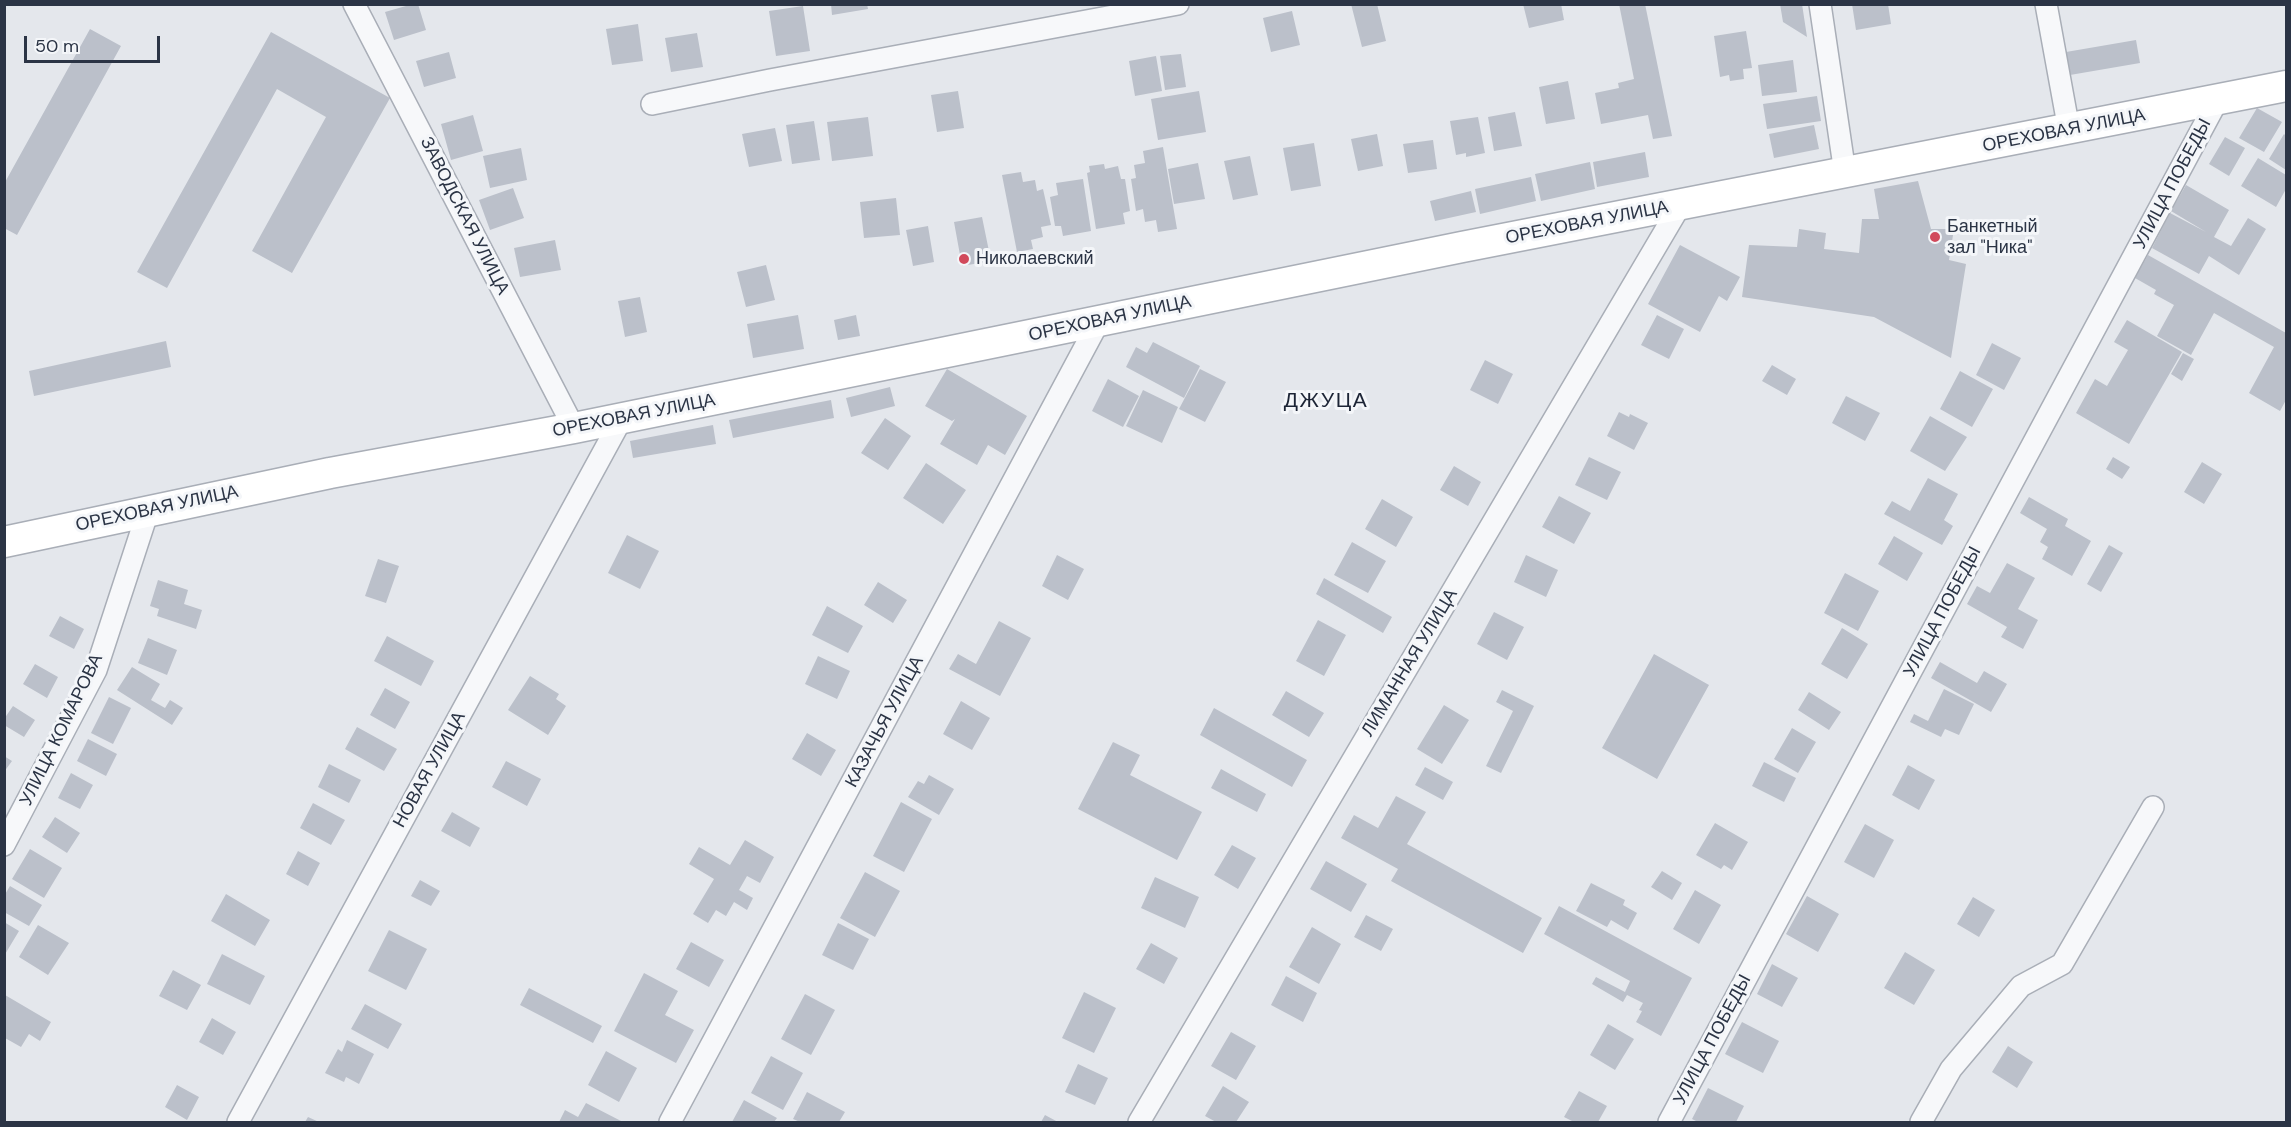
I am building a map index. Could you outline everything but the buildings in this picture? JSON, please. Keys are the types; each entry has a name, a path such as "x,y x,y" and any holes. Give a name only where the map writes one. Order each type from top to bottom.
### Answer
{"main road":[{"name":"ОРЕХОВАЯ УЛИЦА","path":"4,542 341,471 574,428 1682,204 2286,86"}],"street":[{"name":"ЗАВОДСКАЯ УЛИЦА","path":"354,4 574,428"},
{"path":"652,104 1178,4"},
{"path":"1820,4 1845,173"},
{"path":"2046,4 2069,130"},
{"name":"УЛИЦА ПОБЕДЫ","path":"1669,1122 2217,101"},
{"name":"ЛИМАННАЯ УЛИЦА","path":"1140,1122 1682,204"},
{"name":"КАЗАЧЬЯ УЛИЦА","path":"670,1122 1099,321"},
{"name":"НОВАЯ УЛИЦА","path":"238,1122 622,418"},
{"name":"УЛИЦА КОМАРОВА","path":"4,844 96,670 148,511"},
{"path":"1922,1122 1951,1069 2021,986 2062,964 2153,807"}],"place":[{"name":"Банкетный зал \"Ника\"","path":"1935,237"},
{"name":"Николаевский","path":"964,259"}],"district":[{"name":"ДЖУЦА","path":"1326,401"}]}
